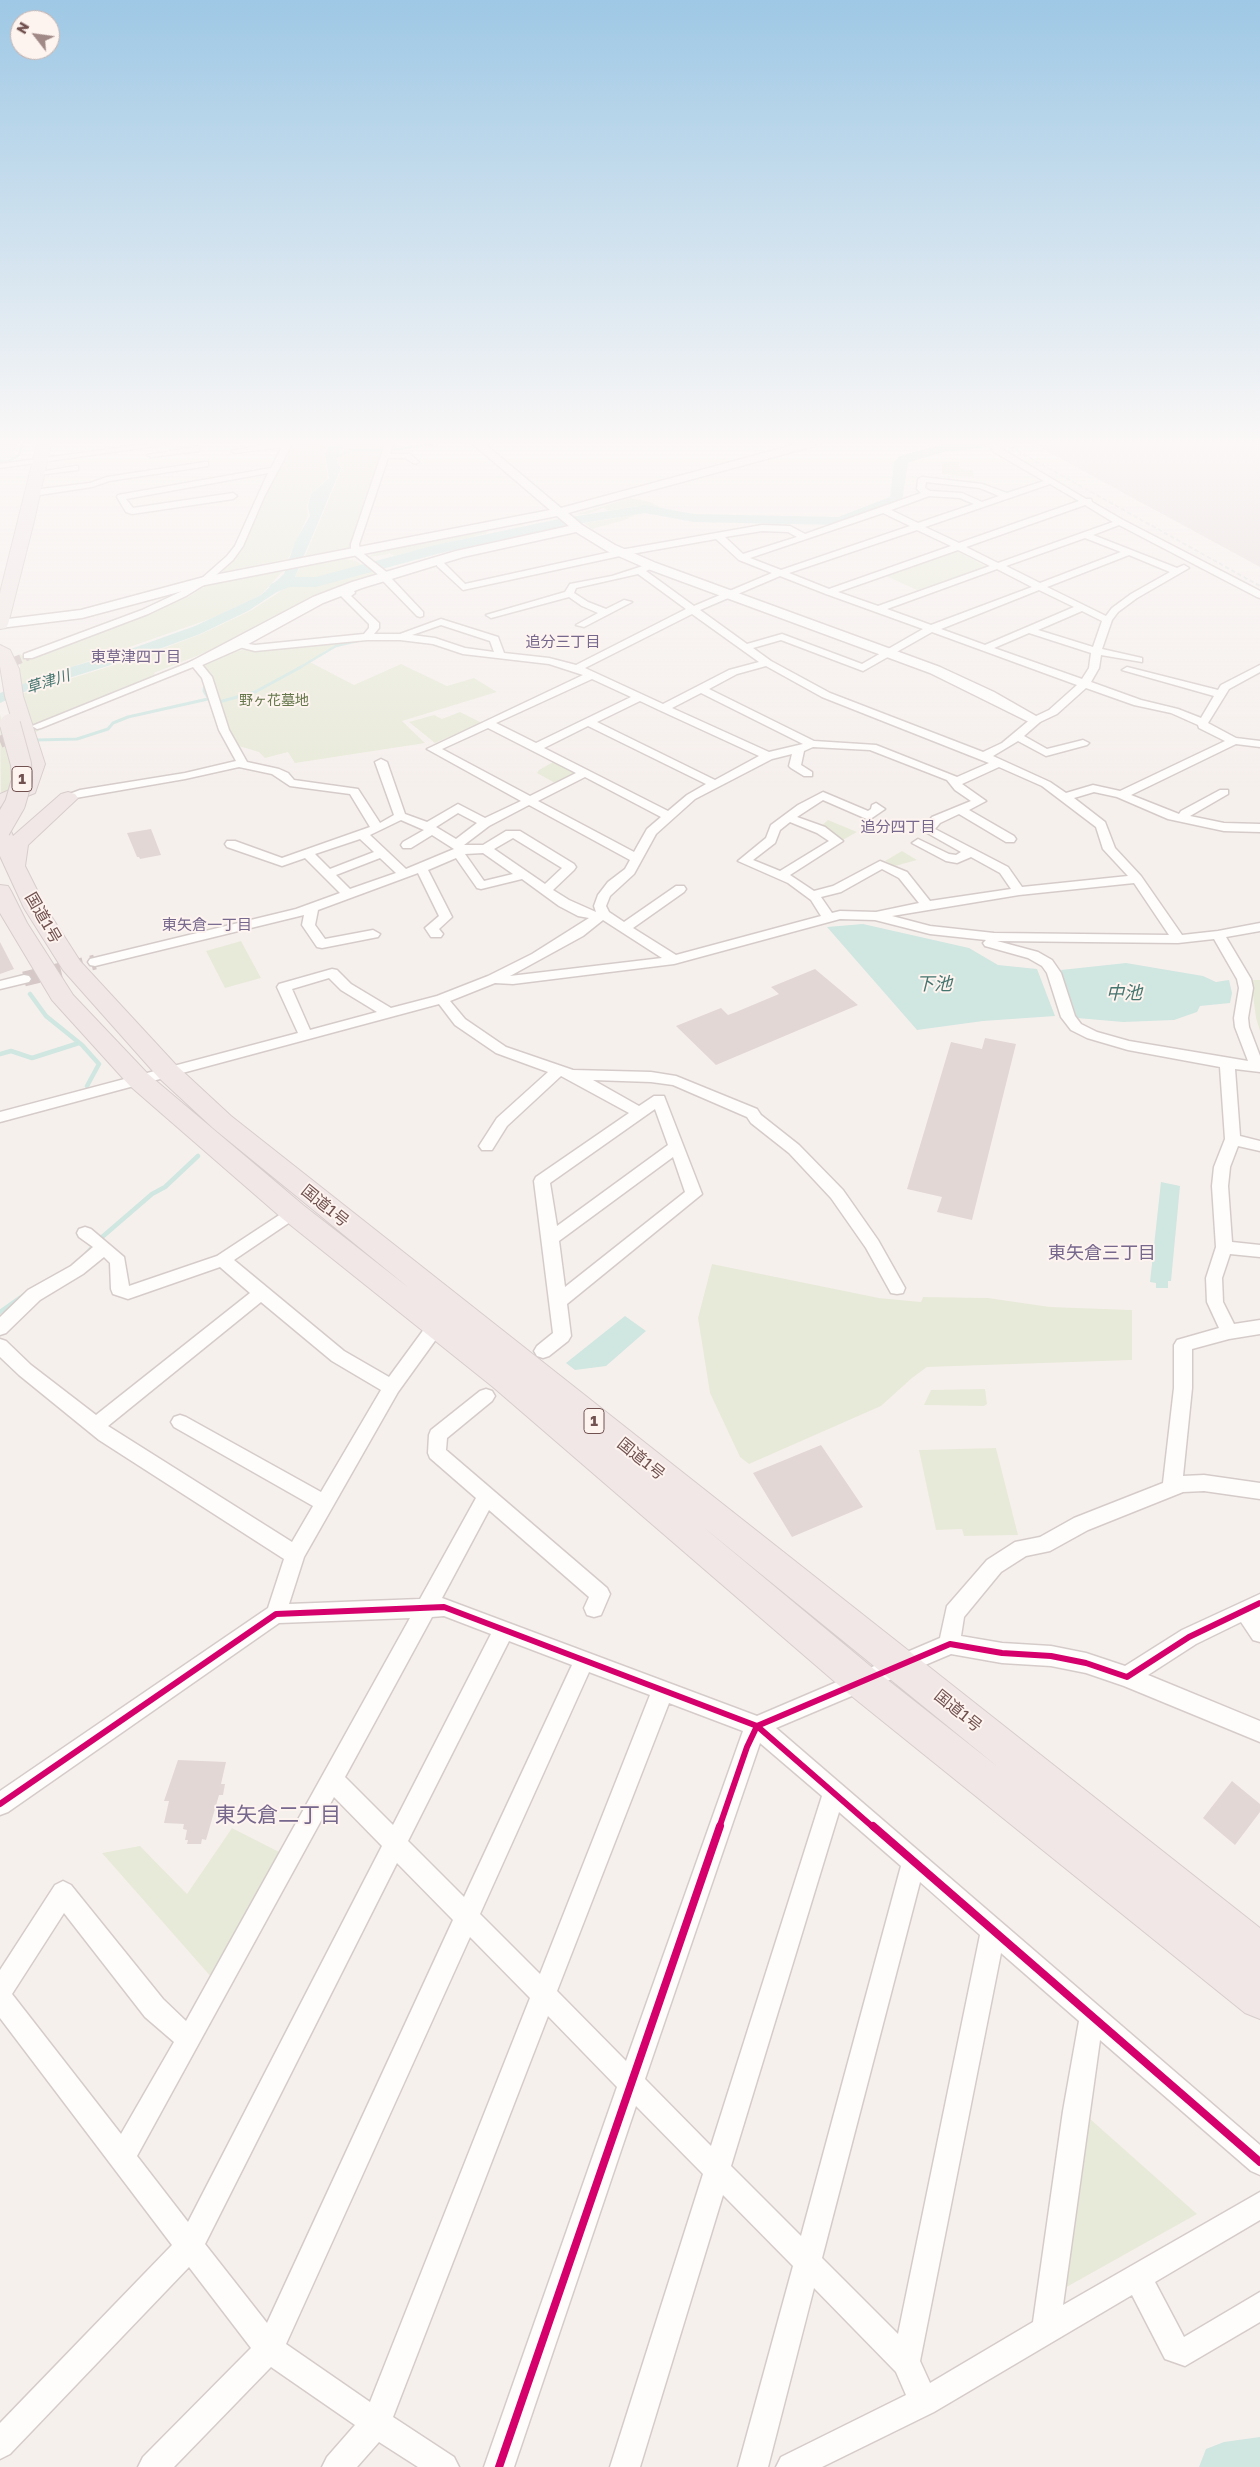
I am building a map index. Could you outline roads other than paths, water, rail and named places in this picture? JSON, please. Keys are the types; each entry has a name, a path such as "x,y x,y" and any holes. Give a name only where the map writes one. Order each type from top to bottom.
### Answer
{"highway":[{"path":"0,572 4,559"},
{"path":"0,801 22,792 31,784 35,764 30,726 14,696 3,663 9,643 0,624 16,559"},
{"name":"1","path":"3,663 22,772 16,804 3,826"},
{"path":"3,826 30,824 48,808 68,798"},
{"path":"4,885 18,843 68,798"},
{"name":"国道1号","path":"3,826 4,885 8,909 64,1000 154,1076 292,1212 511,1384 862,1682 1260,1998"},
{"name":"国道1号","path":"4,885 35,908 82,968 154,1076 222,1122 1260,1954"}],"street":[{"path":"204,581 229,559"},
{"path":"0,624 82,614 180,590 204,581 315,559"},
{"path":"364,559 384,574 386,579 420,614"},
{"path":"30,726 195,663 236,644 318,600 384,574 441,559"},
{"path":"440,564 463,587 592,559"},
{"path":"631,559 646,568 694,609 767,662 826,695 984,756 1046,784 1066,797 1101,825 1109,849 1137,878 1178,939"},
{"path":"745,559 778,574 931,629 1138,702 1174,711 1203,723 1203,726 1234,742 1260,744"},
{"path":"577,668 694,609 778,574 821,559"},
{"path":"829,592 921,559"},
{"path":"982,559 1107,620"},
{"path":"879,610 1018,559"},
{"path":"746,647 782,637 863,668 931,629 1110,559"},
{"path":"1146,559 1178,572"},
{"path":"1190,559 1260,595"},
{"path":"984,756 1017,736 1036,720 1053,712 1085,683 1094,668 1096,651 1107,620 1115,610 1134,596 1195,562"},
{"path":"570,594 569,590 573,586 614,578 646,568 728,595 888,653 962,682 1036,720"},
{"path":"349,588 350,593 345,595 347,598 374,623 374,628 367,637"},
{"path":"28,656 133,618 180,590"},
{"path":"491,615 570,594 585,604 605,612"},
{"path":"581,625 627,602"},
{"path":"988,648 1081,608"},
{"path":"400,637 441,622 494,639 500,655"},
{"path":"1029,630 1096,651 1138,660"},
{"path":"236,644 256,648 367,637 400,637 435,641 463,651 549,660 577,668 768,756"},
{"path":"663,708 734,672 767,662"},
{"path":"195,663 206,677 224,730 242,761 239,764"},
{"path":"1203,723 1220,694 1232,683 1260,668"},
{"path":"1127,670 1220,694"},
{"path":"591,675 433,748 636,858"},
{"path":"702,689 812,744"},
{"path":"535,748 639,696"},
{"path":"588,722 715,784"},
{"path":"487,723 669,816"},
{"path":"1017,736 1046,753 1084,743"},
{"path":"1121,795 1234,742"},
{"path":"601,916 600,906 604,895 612,885 630,871 651,832 691,797 768,756 812,744 872,746 951,778 959,788 980,801 936,820 928,830 1004,870 1019,891"},
{"path":"799,749 795,766 808,774"},
{"path":"381,762 400,816 430,828 459,849 481,885 524,875"},
{"path":"956,782 998,763"},
{"path":"68,798 80,793 185,776 239,764 275,771 284,775 290,783 354,791 371,822 379,828"},
{"path":"82,968 312,907 421,868 459,849 485,823 585,773"},
{"path":"1066,797 1093,788 1121,795 1168,815 1224,827 1260,828"},
{"path":"1184,818 1185,813 1224,792"},
{"path":"828,918 816,898 792,880 744,861 771,840 775,828 802,807 823,794 868,816 879,809 876,807"},
{"path":"407,845 458,808 485,823"},
{"path":"960,810 1010,839"},
{"path":"231,844 282,862 379,828 400,816"},
{"path":"780,876 837,841 821,830 789,818"},
{"path":"362,834 404,874"},
{"path":"459,849 486,849 510,834 516,834 570,867 546,890"},
{"path":"918,843 946,857 957,859 970,853"},
{"path":"486,849 582,914 601,916 624,928 674,960"},
{"path":"307,853 348,894"},
{"path":"327,874 382,853"},
{"path":"812,894 837,889 880,865 903,875 927,905"},
{"path":"421,868 446,918 432,928 436,934"},
{"path":"876,916 927,905 1019,891 1137,878"},
{"path":"624,928 680,889"},
{"path":"312,907 308,925 322,944 373,934"},
{"path":"493,979 513,980 674,960 828,918 846,915 876,916 922,928 994,937 1178,939 1218,936 1260,927"},
{"path":"0,1118 442,999 493,979 537,957 601,916"},
{"path":"959,934 1033,955 1047,963 1054,973 1068,1017 1076,1027 1092,1035 1128,1045 1227,1064 1258,1067 1242,1027 1246,995 1244,979 1218,936"},
{"path":"82,968 98,968 205,940 204,937"},
{"path":"306,1036 284,987 332,973 346,988 389,1014"},
{"path":"0,985 24,979"},
{"path":"442,999 460,1022 501,1050 566,1072 639,1112"},
{"path":"1227,1064 1233,1139 1222,1167 1220,1186 1224,1247 1214,1278 1215,1302 1229,1332"},
{"path":"487,1146 502,1122 566,1072 651,1077 676,1081 752,1113 756,1119 794,1149 842,1200 872,1244 897,1288"},
{"path":"543,1351 562,1336 558,1302 552,1239 542,1181 659,1098 694,1194 558,1302"},
{"path":"1233,1139 1260,1146"},
{"path":"552,1239 677,1146"},
{"path":"84,1234 118,1261 119,1289 128,1293 223,1260 292,1212"},
{"path":"1224,1247 1260,1251"},
{"path":"0,1328 34,1295 77,1270 104,1248"},
{"path":"223,1260 338,1356 392,1387"},
{"path":"96,1425 261,1293"},
{"path":"276,1614 295,1555 392,1387 436,1326"},
{"path":"1172,1488 1183,1388 1183,1345 1229,1332 1260,1327"},
{"path":"0,1346 25,1370 96,1425 106,1435 152,1467 241,1520 295,1555"},
{"path":"486,1396 438,1435 438,1453 600,1594 594,1608"},
{"path":"180,1422 324,1504"},
{"path":"950,1644 954,1614 994,1566 1022,1548 1043,1545 1081,1524 1182,1484 1204,1483 1260,1491"},
{"path":"122,2157 190,2038 487,1496"},
{"path":"0,1804 276,1614 427,1606 444,1607 757,1726 1260,2162"},
{"path":"1127,1677 1189,1637 1252,1606 1260,1633"},
{"path":"0,2444 190,2246 504,1630"},
{"path":"499,2467 747,1747 757,1726 950,1644 1002,1653 1051,1656 1086,1663 1127,1677 1260,1732"},
{"path":"154,2467 269,2349 584,1660"},
{"path":"337,2467 376,2424 663,1690"},
{"path":"332,1780 906,2362 924,2402"},
{"path":"625,2467 718,2172 834,1792"},
{"path":"754,2467 914,1862"},
{"path":"0,1992 63,1893 154,2008 176,2030 190,2038"},
{"path":"906,2362 993,1931"},
{"path":"0,1998 269,2349 376,2424 444,2467"},
{"path":"1046,2330 1076,2111 1092,2017"},
{"path":"790,2467 924,2402 1260,2205"},
{"path":"1137,2277 1175,2349 1185,2352 1260,2306"}],"water":[{"name":"草津川","path":"289,559 303,559 295,577 302,578 305,581 289,584 248,611 200,634 143,655 24,692 0,703 0,693 48,674 125,651 195,626 261,595 284,574"},
{"name":"下池","path":"863,924 969,948 998,965 1037,969 1055,1016 983,1021 917,1030 827,927"},
{"name":"中池","path":"1126,963 1203,976 1216,982 1229,980 1232,993 1230,1003 1200,1006 1197,1012 1174,1020 1123,1022 1077,1018 1061,970"},
{"path":"1161,1182 1180,1186 1171,1281 1168,1281 1168,1288 1156,1288 1156,1283 1150,1282"},
{"path":"625,1316 646,1331 606,1366 575,1370 566,1363"}],"waterway":[{"path":"277,587 287,582 316,582 401,559"},
{"path":"299,668 336,646 362,640"},
{"path":"205,682 204,691 212,704 255,692 301,667"},
{"path":"36,740 77,739 108,729 113,723 128,717 208,699"},
{"path":"30,994 46,1016 82,1045 99,1064 87,1086"},
{"path":"0,1054 11,1051 32,1058 79,1043"},
{"path":"87,1253 101,1238 152,1194 165,1187 198,1156"},
{"path":"0,1312 24,1295"},
{"path":"1224,2467 1260,2462"}],"tunnel":[{"path":"0,667 28,656"},
{"path":"0,742 24,732"},
{"path":"24,979 95,962"}],"railway":[{"path":"1212,559 1260,586"}],"district":[{"name":"追分三丁目","path":"563,642"},
{"name":"東草津四丁目","path":"136,657"},
{"name":"追分四丁目","path":"898,827"},
{"name":"東矢倉一丁目","path":"207,925"},
{"name":"東矢倉三丁目","path":"1102,1253"},
{"name":"東矢倉二丁目","path":"278,1815"}],"park label":[{"name":"野ヶ花墓地","path":"274,701"}]}
